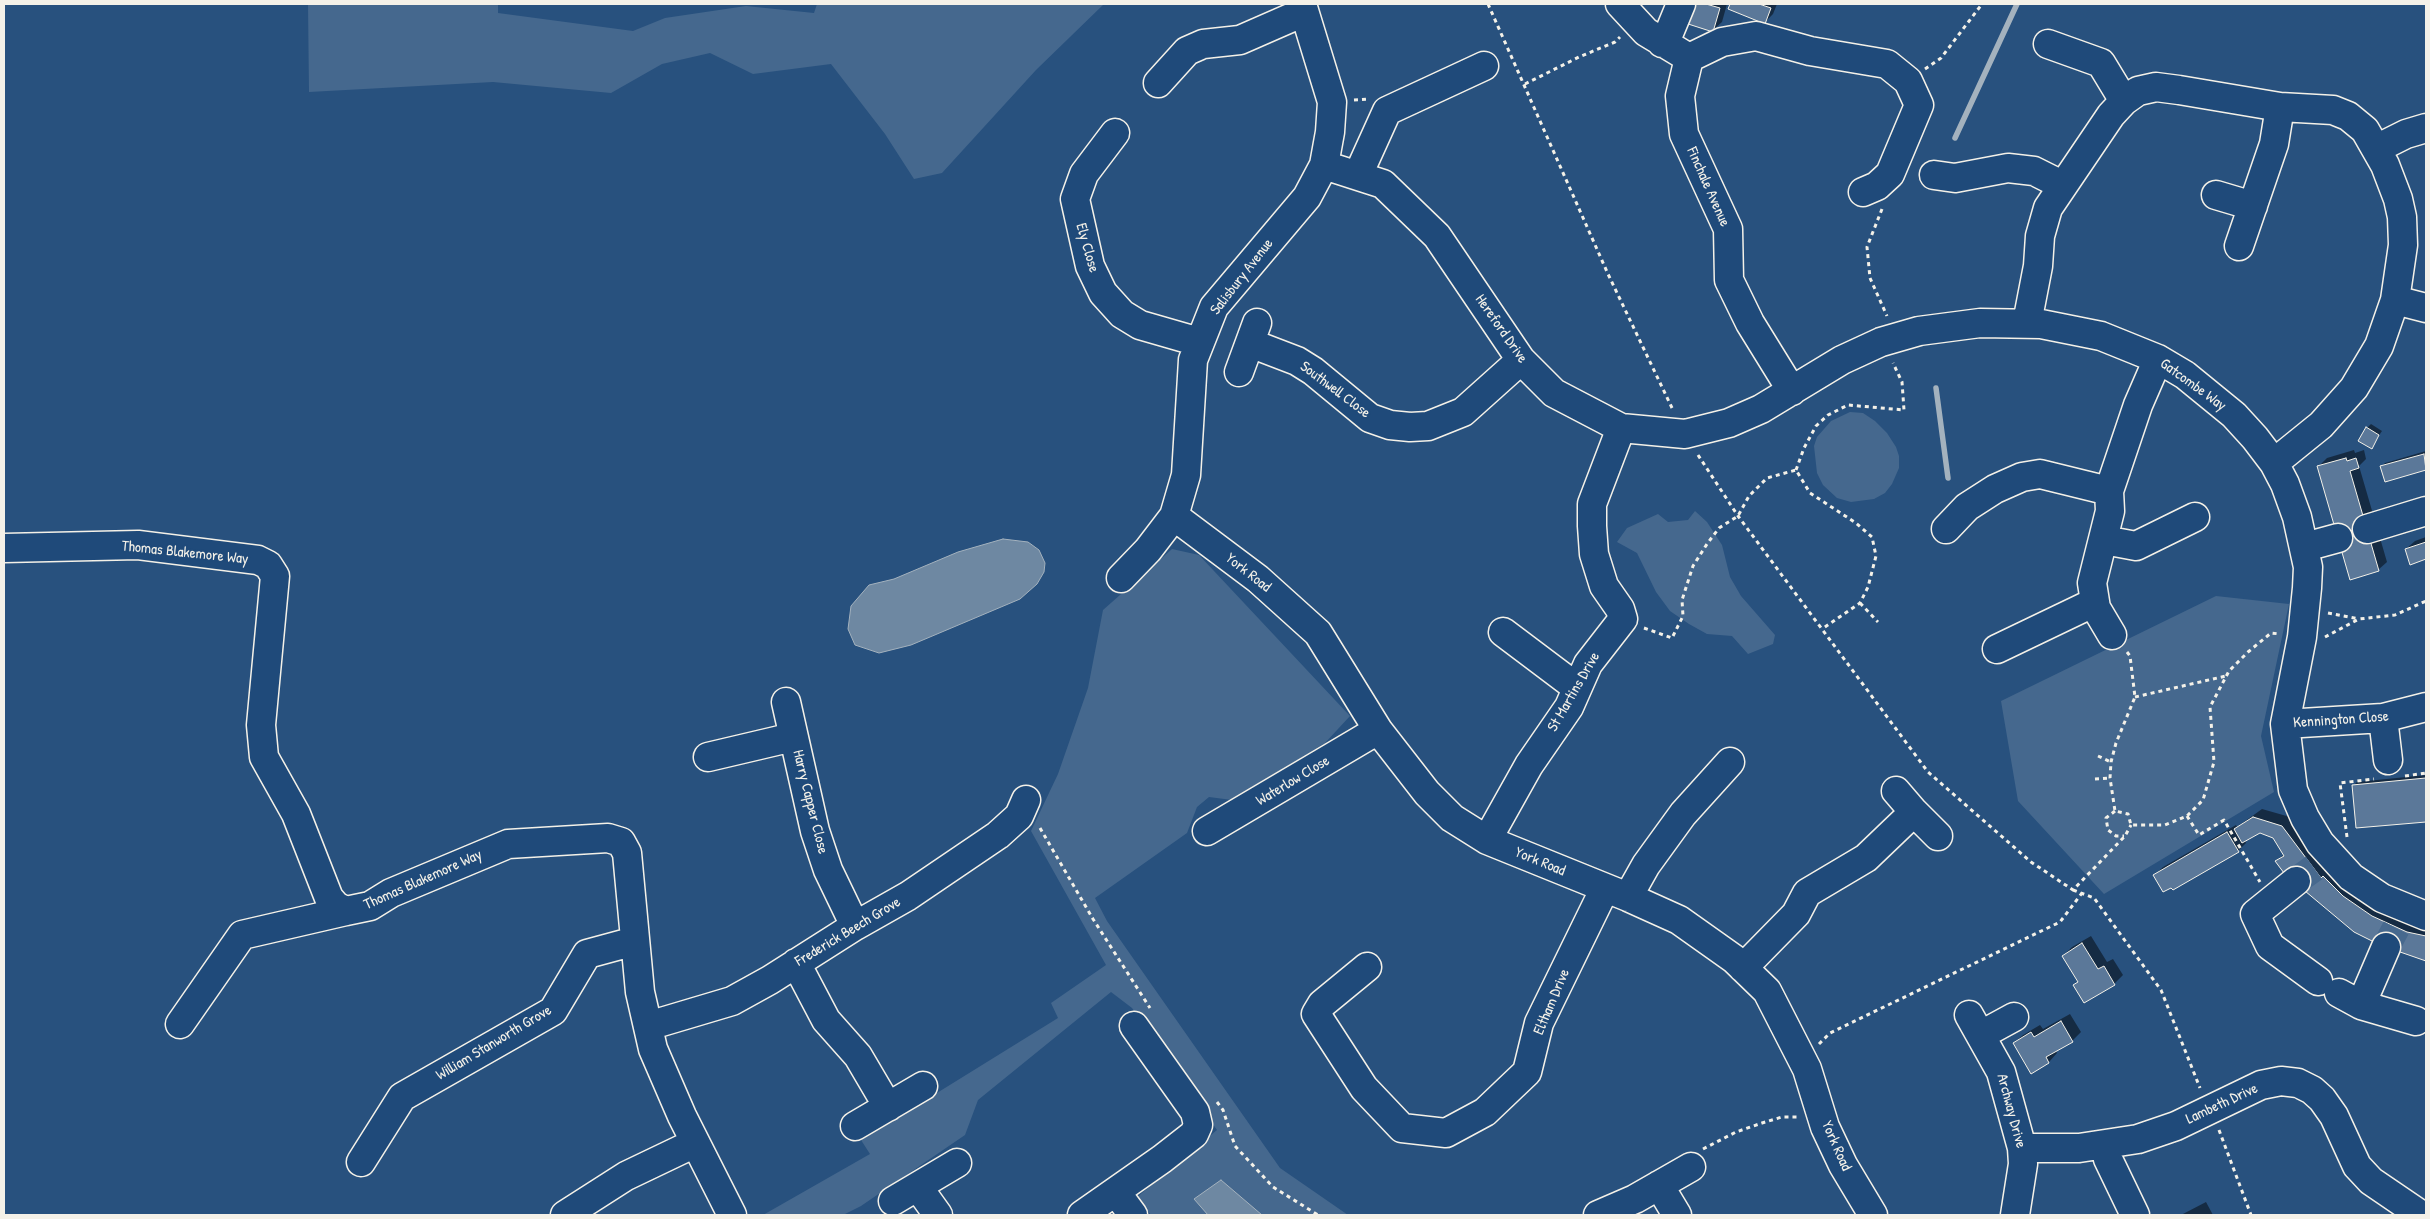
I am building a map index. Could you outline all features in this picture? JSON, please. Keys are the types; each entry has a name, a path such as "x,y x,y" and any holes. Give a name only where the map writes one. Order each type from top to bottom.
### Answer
{"street":[{"path":"1662,43 1669,33 1681,4"},
{"path":"1158,83 1187,51 1203,44 1240,40 1303,8"},
{"name":"Salisbury Avenue","path":"1121,578 1148,550 1174,516 1186,475 1193,360 1214,307 1308,197 1324,165 1330,132 1332,102 1303,8"},
{"path":"1627,13 1662,43 1690,58 1722,42 1756,36 1898,72 1919,105 1890,174 1877,186 1874,198"},
{"path":"2048,44 2101,63 2124,101"},
{"name":"Finchale Avenue","path":"1690,58 1680,96 1684,134 1728,229 1729,280 1750,323 1792,391"},
{"path":"1358,175 1380,121 1387,111 1484,66"},
{"path":"2027,323 2038,266 2040,236 2048,208 2062,185 2112,115 2124,101 2138,91 2156,87 2280,107 2333,110 2348,116 2365,130 2393,182 2402,217 2401,273 2395,300 2379,346 2354,388 2321,425 2274,463"},
{"path":"2239,246 2274,144 2280,107"},
{"path":"2376,149 2406,134 2426,128"},
{"name":"Ely Close","path":"1115,133 1084,174 1075,198 1090,266 1103,293 1122,314 1140,324 1199,342"},
{"name":"Hereford Drive","path":"1324,165 1383,184 1437,236 1520,360 1554,393 1621,428 1685,434 1729,423 1761,409 1792,391"},
{"path":"1934,175 1955,178 2008,168 2034,171 2062,185"},
{"path":"2216,195 2253,206"},
{"path":"2395,300 2426,308"},
{"name":"Gatcombe Way","path":"1792,391 1842,360 1880,342 1919,331 1980,323 2027,323 2071,328 2101,336 2158,359 2185,375 2228,410 2255,438 2274,463 2297,517 2305,548 2308,567 2302,637 2285,724 2293,790 2305,818 2320,843 2322,861 2351,877 2382,898 2403,925"},
{"name":"Southwell Close","path":"1239,372 1254,333 1305,366 1370,418 1390,425 1410,427 1428,426 1462,412 1520,360"},
{"path":"2112,635 2095,602 2092,583 2110,511 2109,491 2138,404 2158,359"},
{"path":"1621,428 1592,504 1592,526 1594,554 1604,586 1620,609 1623,619"},
{"path":"1946,529 1967,507 2004,485 2022,478 2040,474 2109,491"},
{"path":"2367,529 2426,511"},
{"name":"York Road","path":"1174,516 1258,579 1318,633 1378,730 1427,793 1452,818 1487,840 1616,892 1679,920 1743,968 1767,991 1804,1061 1822,1118 1843,1165 1873,1215"},
{"path":"2104,540 2136,546 2195,517"},
{"path":"2305,548 2338,538"},
{"name":"Thomas Blakemore Way","path":"4,548 138,545 258,560 268,565 275,576 261,725 264,757 296,814 329,898 336,906 346,911 370,906 391,893 508,844 608,838 621,842 627,853 640,992 652,1049 732,1215"},
{"path":"1997,649 2095,602"},
{"name":"St Martins Drive","path":"1487,840 1530,765 1569,707 1576,687 1588,664 1623,619"},
{"path":"1503,632 1576,687"},
{"name":"Harry Capper Close","path":"786,702 814,831 828,870 855,926"},
{"name":"Kennington Close","path":"2285,724 2383,718 2426,707"},
{"path":"2383,718 2388,772"},
{"name":"Waterlow Close","path":"1207,831 1378,730"},
{"path":"708,758 793,737"},
{"name":"Eltham Drive","path":"1367,967 1322,1004 1316,1014 1364,1088 1402,1128 1446,1133 1485,1112 1527,1072 1540,1023 1616,892 1646,865 1683,814 1730,762"},
{"path":"1896,791 1938,836"},
{"name":"Frederick Beech Grove","path":"648,1026 732,1001 796,963 908,896 998,835 1019,816 1026,800"},
{"path":"1743,968 1796,914 1807,893 1866,858 1914,812"},
{"path":"2322,861 2255,914 2270,946 2339,993 2416,1021"},
{"path":"180,1024 242,934 346,911"},
{"path":"2339,993 2403,925"},
{"name":"William Stanworth Grove","path":"361,1162 402,1097 554,1011 587,954 636,941"},
{"path":"796,963 826,1020 858,1056 888,1107"},
{"name":"Archway Drive","path":"2014,1017 1975,1025 2001,1072 2022,1148 2024,1164 2015,1215"},
{"path":"1082,1215 1162,1159 1194,1134 1198,1125 1196,1112 1143,1019"},
{"name":"Lambeth Drive","path":"2022,1148 2079,1148 2138,1139 2176,1126 2261,1085 2281,1081 2298,1083 2312,1090 2322,1099 2334,1116 2357,1166 2371,1181 2421,1215"},
{"path":"856,1126 923,1086"},
{"path":"565,1215 626,1176 696,1143"},
{"path":"2105,1145 2108,1159 2135,1215"},
{"path":"893,1201 957,1163"},
{"path":"1598,1215 1634,1199 1690,1167"},
{"path":"1659,1185 1677,1215"},
{"path":"918,1187 938,1215"},
{"path":"1116,1192 1133,1215"}],"path":[{"path":"1488,4 1608,274 1685,434 1738,516 1928,772 2031,862 2073,890 2094,898 2161,990 2204,1095"},
{"path":"1898,72 1941,58 1982,4"},
{"path":"1525,84 1579,57 1615,42 1627,13"},
{"path":"1796,470 1804,448 1816,426 1828,415 1848,405 1904,410 1902,382 1892,362 1897,338 1870,278 1867,247 1874,198"},
{"path":"1623,619 1672,638 1683,616 1682,600 1693,566 1719,528 1738,516 1750,496 1767,478 1796,470"},
{"path":"1796,470 1810,493 1856,523 1872,537 1876,556 1868,587 1860,603 1822,629"},
{"path":"2322,614 2327,612 2359,619 2395,615 2426,601"},
{"path":"1860,603 1878,622"},
{"path":"2320,637 2326,637 2359,619"},
{"path":"2131,825 2165,825 2187,816 2203,800 2214,762 2210,707 2227,676 2248,652 2271,633 2285,634"},
{"path":"2115,811 2110,778 2111,762 2116,742 2135,697 2130,656"},
{"path":"2135,697 2227,676"},
{"path":"2098,756 2111,762"},
{"path":"2322,861 2340,783 2388,772 2426,773"},
{"path":"2095,779 2110,778"},
{"path":"1026,800 1088,911 1143,1019"},
{"path":"2073,890 2124,836 2131,825 2128,814 2115,811"},
{"path":"2115,811 2106,818 2108,830 2116,836 2124,836"},
{"path":"2187,816 2199,835 2224,820 2271,901"},
{"path":"1804,1061 1830,1033 2060,922 2082,893"},
{"path":"1211,1095 1223,1110 1235,1146 1273,1187 1318,1215"},
{"path":"1690,1167 1704,1148 1736,1132 1782,1117 1822,1118"},
{"path":"2217,1125 2251,1215"}],"shaded area":[{"path":"308,4 498,4 498,13 633,31 665,18 746,6 814,13 817,4 1104,4 1036,70 942,173 914,179 885,134 831,64 753,74 710,53 662,64 611,93 493,82 309,92"},
{"path":"1850,412 1863,413 1875,421 1887,433 1896,447 1899,456 1899,468 1892,484 1885,493 1874,499 1851,502 1837,498 1823,485 1817,473 1814,446 1817,437 1831,421"},
{"path":"1695,511 1707,522 1722,545 1730,577 1741,596 1775,635 1773,644 1748,654 1732,636 1707,634 1689,624 1670,611 1656,592 1637,553 1617,542 1627,528 1658,514 1668,522 1688,520"},
{"path":"1003,539 1028,542 1039,550 1045,563 1044,572 1037,584 1020,599 911,645 879,653 855,645 848,629 851,606 869,585 894,579 958,552"},
{"path":"1172,549 1199,555 1350,716 1325,743 1232,800 1209,797 1197,807 1187,833 1095,898 1107,921 1280,1168 1348,1215 1151,1215 1136,1198 1217,1130 1132,1008 1111,992 978,1100 965,1135 861,1206 843,1215 763,1215 870,1154 861,1140 1058,1018 1051,1003 1106,965 1031,831 1058,774 1088,688 1103,610"},
{"path":"2216,596 2289,604 2261,736 2274,792 2104,894 2018,801 2001,701"},
{"path":"1221,1180 1262,1215 1208,1215 1194,1199"}],"building":[{"path":"1687,4 1706,4 1720,8 1713,32 1682,22"},
{"path":"1730,4 1759,4 1771,8 1765,24 1728,9"},
{"path":"2366,427 2379,435 2372,449 2358,441"},
{"path":"2424,454 2426,470 2385,482 2380,466"},
{"path":"2346,458 2347,461 2356,458 2359,468 2350,471 2379,571 2350,580 2317,466"},
{"path":"2426,542 2426,559 2410,565 2405,549"},
{"path":"2426,778 2426,822 2356,828 2352,785"},
{"path":"2253,817 2282,826 2321,878 2323,876 2343,896 2372,916 2407,932 2426,936 2426,961 2380,945 2354,932 2305,891 2287,871 2284,873 2275,861 2284,856 2273,838 2260,833 2242,843 2234,829"},
{"path":"2227,832 2239,852 2173,890 2171,888 2163,892 2153,875"},
{"path":"2082,943 2098,969 2104,966 2115,985 2084,1003 2073,985 2078,982 2062,956"},
{"path":"2061,1021 2073,1042 2046,1057 2049,1063 2031,1074 2013,1043 2031,1032 2034,1037"}],"waterway":[{"path":"1955,138 2017,4"},
{"path":"1936,388 1948,478"}],"tunnel":[{"path":"2296,881 2314,868"},
{"path":"2386,947 2396,928"}]}
